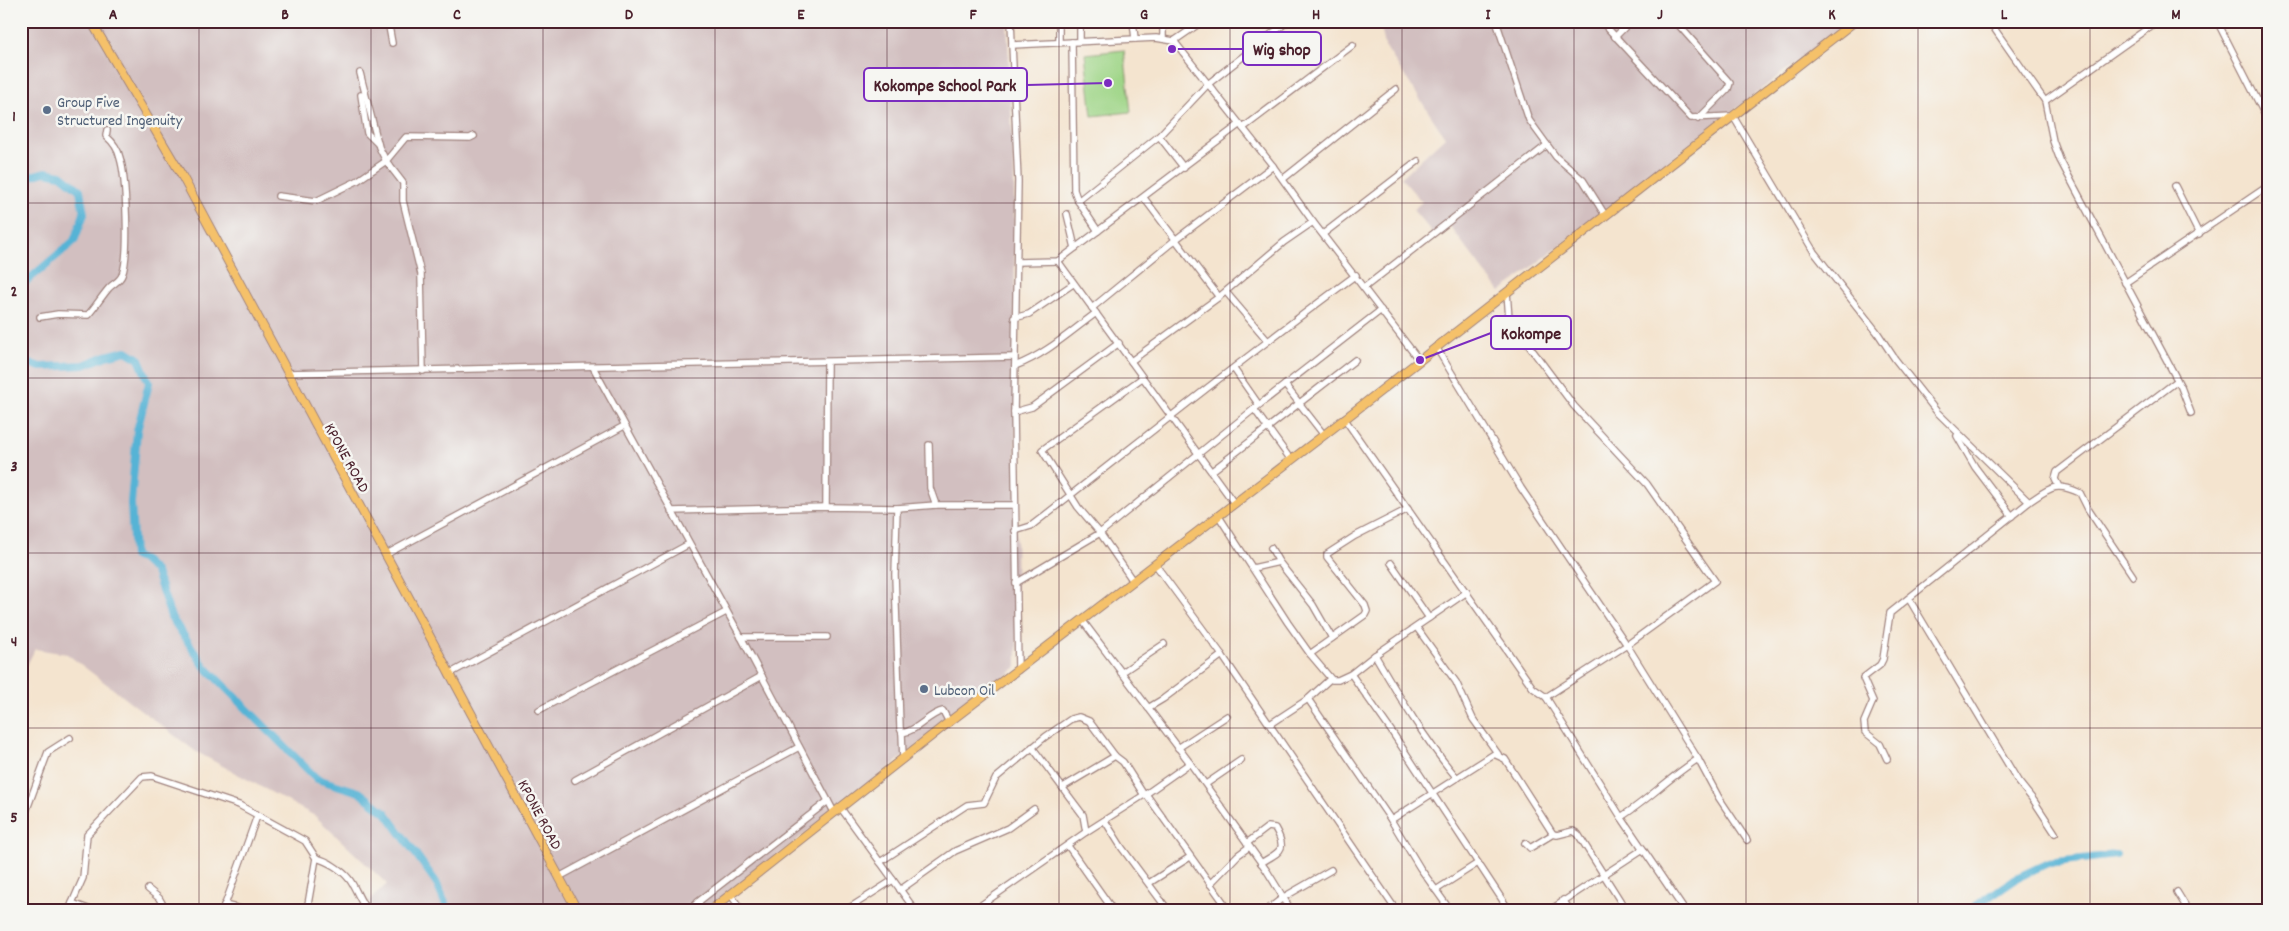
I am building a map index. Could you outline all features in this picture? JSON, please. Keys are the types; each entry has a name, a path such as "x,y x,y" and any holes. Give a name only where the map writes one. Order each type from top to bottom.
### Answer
{"main road":[{"name":"KPONE ROAD","path":"91,21 181,174 577,910"},
{"path":"711,910 949,722 1324,435 1855,21"}],"street":[{"path":"388,21 392,43"},
{"path":"1011,21 1018,181 1014,318 1018,670"},
{"path":"1059,21 1059,42"},
{"path":"1080,21 1080,41"},
{"path":"1133,21 1135,39"},
{"path":"1163,21 1163,39"},
{"path":"1174,41 1203,21"},
{"path":"1078,200 1159,136 1208,84 1288,21"},
{"path":"1496,21 1525,112 1546,145 1583,180 1605,215"},
{"path":"1601,21 1691,118 1733,116 1814,252 1873,327 1895,359 1952,428 2029,502"},
{"path":"1615,37 1631,21"},
{"path":"1675,21 1730,83 1728,89 1698,119"},
{"path":"1989,21 2045,101 2053,141 2060,160 2177,381 2191,413"},
{"path":"2045,101 2158,21"},
{"path":"2217,21 2268,121"},
{"path":"1012,45 1135,39 1174,41 1283,179 1419,360"},
{"path":"1072,42 1072,161 1074,190 1078,200 1098,231"},
{"path":"1016,262 1058,261 1353,45"},
{"path":"360,73 378,144 386,161 403,183 403,201 421,274 422,371"},
{"path":"1283,179 1396,90"},
{"path":"361,95 368,133 378,144"},
{"path":"40,317 58,314 88,315 110,287 120,280 126,265 126,213 123,184 125,179 120,156 114,142 106,136 107,130"},
{"path":"278,196 316,201 357,181 386,161 406,138 470,138 474,136"},
{"path":"1159,136 1184,168"},
{"path":"1365,287 1546,145"},
{"path":"1323,234 1418,161"},
{"path":"1014,366 1028,361 1046,350 1175,240 1273,166"},
{"path":"2175,186 2199,234"},
{"path":"2126,283 2268,186"},
{"path":"1144,198 1219,297"},
{"path":"1067,214 1076,248"},
{"path":"1131,361 1226,292 1284,242 1314,222"},
{"path":"1058,261 1234,503"},
{"path":"1015,531 1031,526 1234,369 1267,340 1356,275"},
{"path":"1014,318 1029,314 1073,284"},
{"path":"1226,292 1267,340"},
{"path":"1507,292 1509,319 1581,414 1648,484 1715,581 1627,645 1546,698"},
{"path":"1016,582 1100,533 1256,407 1381,310"},
{"path":"1014,412 1032,407 1119,344"},
{"path":"1436,347 1521,488 1627,645 1698,759 1719,798 1747,840"},
{"path":"287,373 593,368 1014,357"},
{"path":"1212,471 1355,360"},
{"path":"826,362 826,507"},
{"path":"593,368 726,612 742,637 828,801 880,862 914,910"},
{"path":"1234,369 1267,428 1291,460"},
{"path":"1133,581 1100,533 1078,507 1042,450 1142,378"},
{"path":"2058,485 2054,479 2057,472 2177,381"},
{"path":"1286,385 1324,435"},
{"path":"1344,418 1533,688 1546,698 1621,817 1683,908"},
{"path":"385,555 624,426"},
{"path":"1952,428 1975,467 2012,516"},
{"path":"929,445 930,488 936,505"},
{"path":"1887,759 1880,744 1865,732 1864,722 1873,701 1863,678 1880,665 1890,613 2029,502 2053,486 2058,485 2080,492 2088,509 2133,576"},
{"path":"671,511 1015,505"},
{"path":"896,508 895,576 903,759"},
{"path":"1310,654 1367,612 1365,605 1327,557 1327,554 1408,508"},
{"path":"1218,515 1310,654 1330,679 1338,680 1352,674 1375,655 1467,592"},
{"path":"450,674 689,544"},
{"path":"1271,548 1279,562 1313,606 1332,638"},
{"path":"1253,568 1279,562"},
{"path":"1392,563 1429,618"},
{"path":"1155,564 1222,655 1396,910"},
{"path":"1909,599 2018,781 2055,833"},
{"path":"539,710 726,612"},
{"path":"1082,620 1206,784 1261,862 1291,910"},
{"path":"1417,628 1456,682 1473,719 1498,754 1505,759 1553,834"},
{"path":"742,637 827,637"},
{"path":"1121,673 1164,644"},
{"path":"1148,708 1164,699 1222,655"},
{"path":"1375,655 1418,727 1436,754 1457,778"},
{"path":"1352,674 1509,910"},
{"path":"576,780 762,676"},
{"path":"1270,724 1308,699 1330,679"},
{"path":"1308,699 1391,820 1411,856 1450,910"},
{"path":"902,732 926,722 943,710 949,722"},
{"path":"1178,748 1227,716"},
{"path":"880,862 967,805 984,803 996,778 1032,747 1071,719 1079,718 1088,721 1115,756 1123,762 1229,910"},
{"path":"21,825 48,752 70,738"},
{"path":"559,877 799,747"},
{"path":"1032,747 1082,815 1086,832"},
{"path":"1391,820 1494,754 1498,754"},
{"path":"1062,787 1115,756"},
{"path":"1621,817 1643,803 1673,775 1698,759"},
{"path":"1206,784 1241,760"},
{"path":"976,908 1190,763"},
{"path":"69,910 84,878 88,834 142,776 152,776 239,805 306,841 316,858 324,860 350,880 357,896 367,910"},
{"path":"690,910 828,801"},
{"path":"900,890 955,851 1008,828 1034,809"},
{"path":"245,910 223,907 257,816"},
{"path":"1105,821 1122,848 1168,910"},
{"path":"1210,884 1268,827 1275,828 1281,840 1282,849 1261,862"},
{"path":"1525,843 1530,848 1553,834 1557,835 1573,831 1578,834 1626,910"},
{"path":"1068,846 1113,910"},
{"path":"1550,910 1644,849"},
{"path":"1149,883 1190,857"},
{"path":"307,910 312,870 316,858"},
{"path":"1436,890 1478,862"},
{"path":"1267,910 1284,897 1332,870"},
{"path":"846,910 893,880"},
{"path":"148,889 158,898 166,910"},
{"path":"2177,892 2188,910"},
{"path":"731,895 741,910"},
{"path":"1563,900 1570,910"},
{"path":"698,902 703,910"},
{"path":"72,903 91,910"},
{"path":"976,908 986,910"}],"shaded area":[{"path":"21,21 1007,21 1014,173 1017,667 708,910 377,910 368,902 387,884 315,816 195,751 67,654 35,649 27,665 21,662"},
{"path":"1380,21 1849,21 1500,292 1449,225 1436,237 1413,210 1422,202 1401,178 1445,137 1385,46"}],"green space":[{"path":"1124,50 1131,112 1092,116 1085,54"}],"waterway":[{"path":"21,179 45,172 61,175 80,190 84,214 74,241 21,286"},
{"path":"21,360 40,367 84,365 106,356 126,351 139,359 149,383 137,431 131,503 134,556 144,561 156,572 171,617 205,667 317,779 359,792 386,813 436,882 448,910"},
{"path":"1970,910 2016,878 2048,863 2116,855"}],"place":[{"name":"Wig shop","path":"1172,49"},
{"name":"Kokompe School Park","path":"1108,83"},
{"name":"Group Five Structured Ingenuity","path":"47,110"},
{"name":"Kokompe","path":"1420,360"},
{"name":"Lubcon Oil","path":"924,689"}]}
